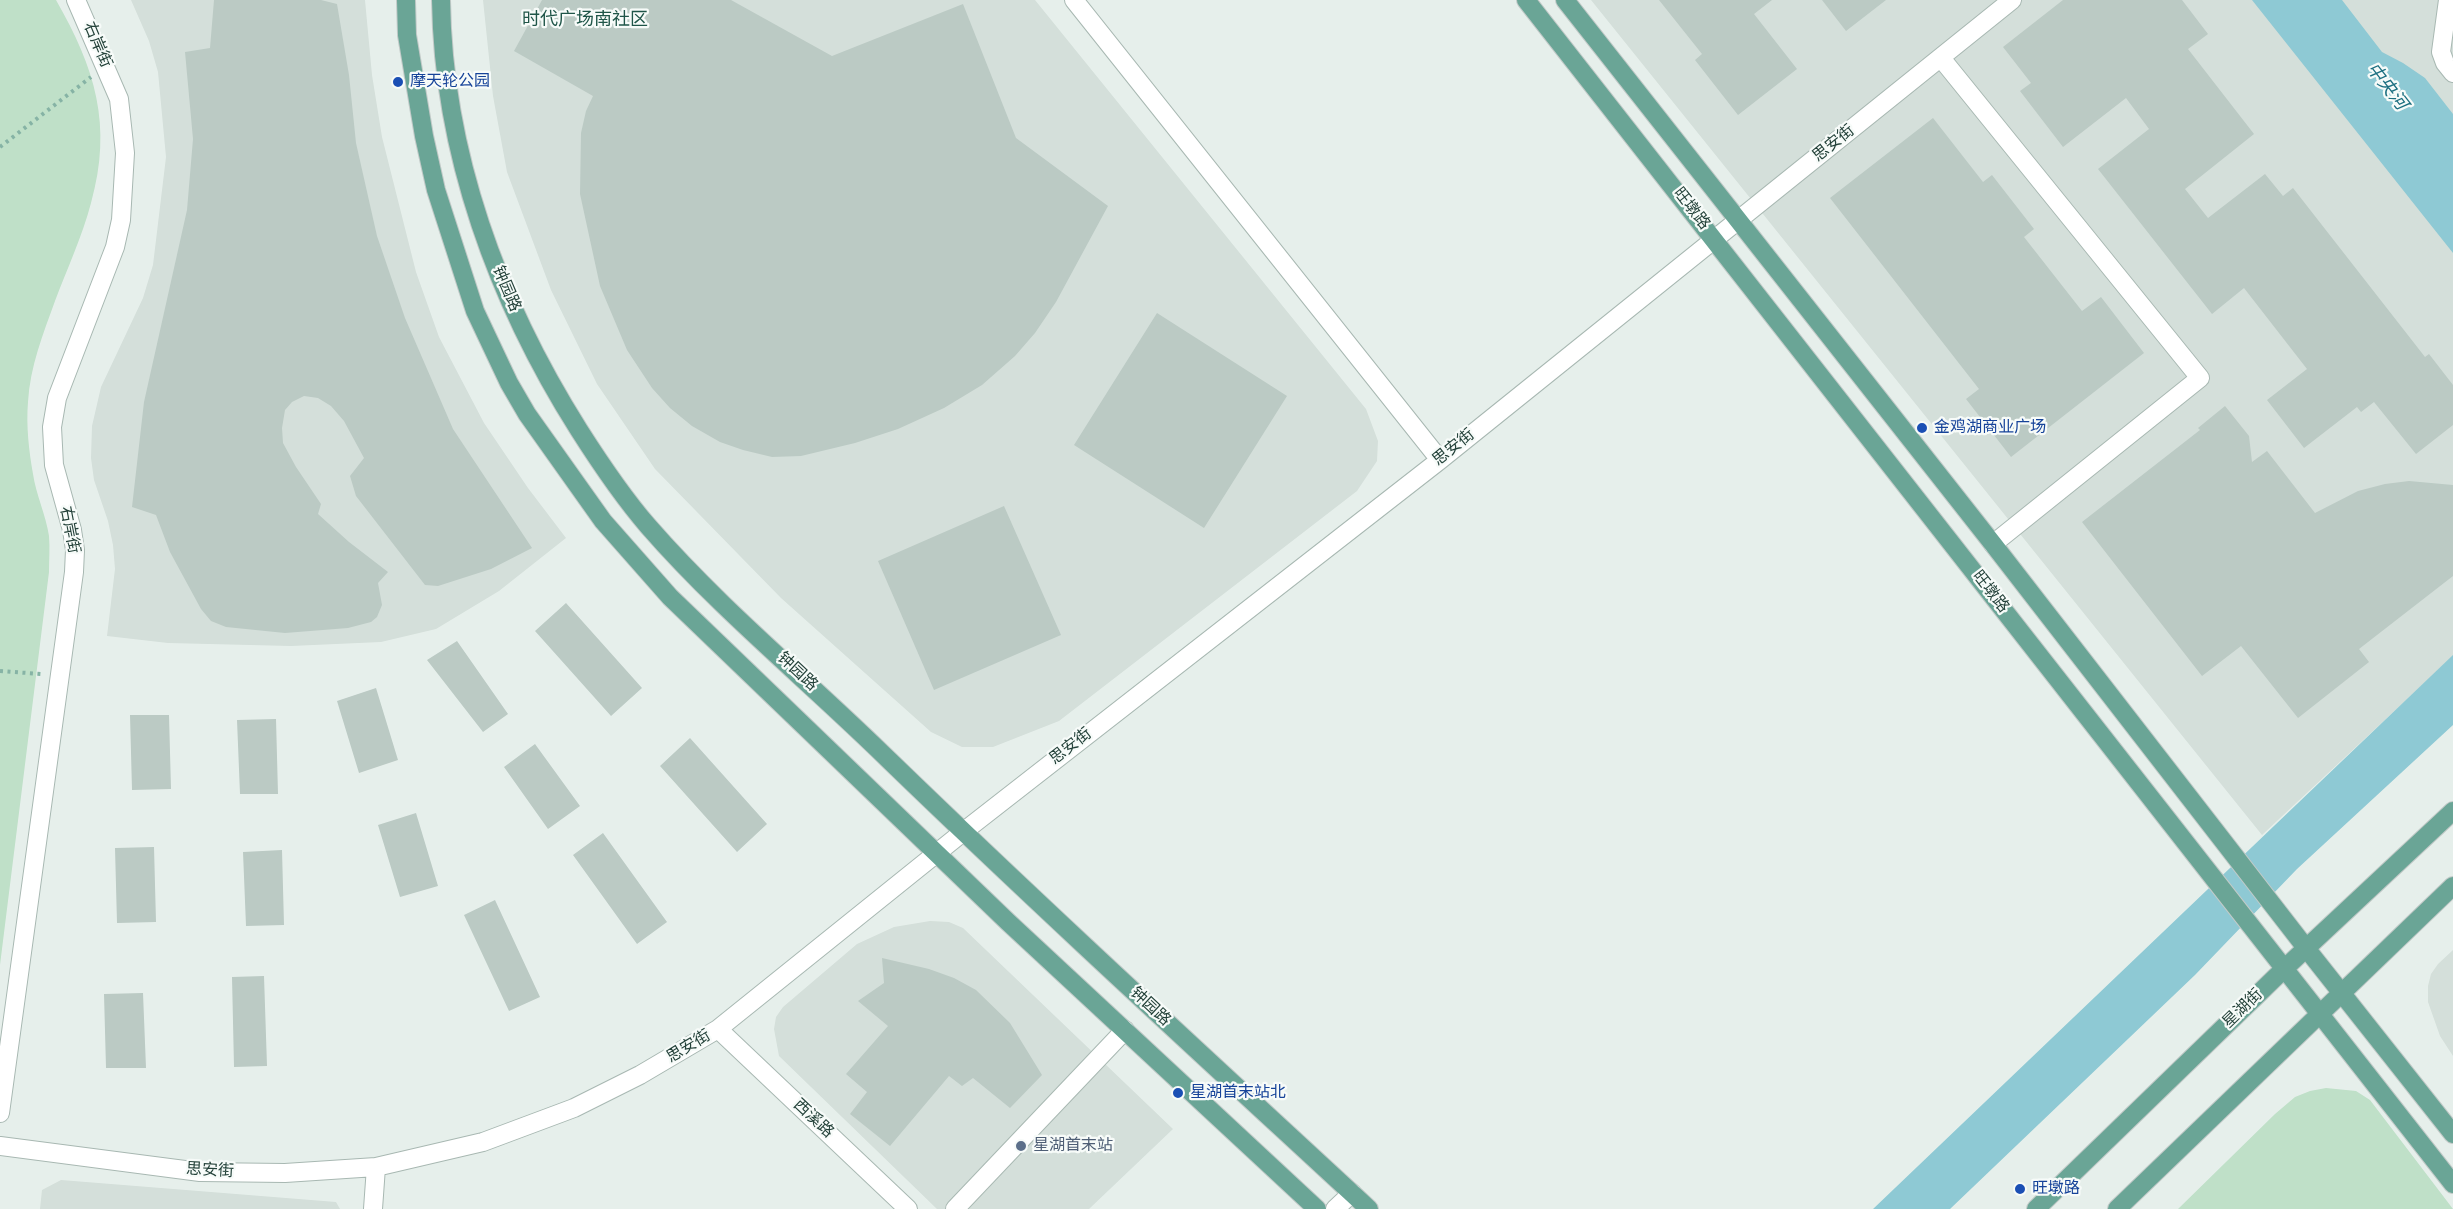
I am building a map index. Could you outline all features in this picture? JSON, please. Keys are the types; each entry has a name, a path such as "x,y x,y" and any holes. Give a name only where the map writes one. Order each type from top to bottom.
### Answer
{"main road":[{"name":"钟园路","path":"405,0 414,85 436,190 475,311 509,383 527,414 589,502 646,573 937,854 1317,1209"},
{"name":"钟园路","path":"441,0 446,72 454,123 472,201 517,316 552,386 624,497 671,551 1031,898 1369,1209"},
{"name":"旺墩路","path":"1527,0 2453,1184"},
{"name":"旺墩路","path":"1565,0 2453,1134"},
{"name":"星湖街","path":"2036,1209 2306,948 2453,811"},
{"path":"2117,1209 2319,1012 2453,886"}],"street":[{"name":"右岸街","path":"0,1113 75,550 72,530 54,465 52,428 57,398 115,248 121,220 125,153 119,99 76,0"},
{"path":"1074,0 1440,460"},
{"name":"思安街","path":"0,1146 200,1172 285,1173 376,1167 483,1142 574,1108 640,1076 718,1029 963,832 1440,460 2012,0"},
{"path":"2448,0 2441,52 2445,63 2453,73"},
{"path":"1941,58 2200,378 1993,544"},
{"name":"西溪路","path":"718,1029 908,1209"},
{"path":"955,1209 1125,1030"},
{"path":"373,1209 376,1167"},
{"path":"1335,1209 1352,1193"}],"path":[{"path":"0,147 105,65"},
{"path":"0,671 60,676"}],"shaded area":[{"path":"131,0 365,0 372,75 382,137 416,272 439,337 484,423 528,488 566,538 499,591 436,629 381,642 291,646 168,643 107,636 115,569 108,521 94,480 91,458 92,426 101,387 143,298 153,265 166,157 158,72 149,41"},
{"path":"483,0 1035,0 1366,409 1378,441 1377,461 1357,491 1059,721 993,747 962,747 931,732 781,598 655,469 597,384 551,290 507,172 493,96"},
{"name":"金鸡湖商业广场","path":"1591,0 2453,0 2453,656 2262,835"},
{"path":"930,921 949,922 963,928 1173,1129 1089,1209 937,1209 779,1056 774,1029 776,1017 783,1007 857,944 894,927"},
{"path":"2453,950 2453,1056 2440,1036 2428,1002 2428,986 2431,974"},
{"path":"61,1180 336,1202 340,1209 40,1209 42,1190"}],"green space":[{"path":"0,0 56,0 70,25 90,74 100,122 100,148 91,203 42,338 29,389 27,420 29,447 34,482 49,536 49,572 0,965"},
{"path":"2326,1088 2356,1091 2370,1100 2453,1209 2178,1209 2295,1097"}],"water":[{"name":"中央河","path":"2252,0 2342,0 2382,52 2425,78 2453,114 2453,253"},
{"path":"2453,655 2453,725 2297,869 2195,975 1950,1209 1873,1209"}],"building":[{"path":"214,0 321,0 337,4 349,75 356,143 377,236 405,318 453,429 532,548 491,569 438,586 425,585 356,496 350,476 364,458 344,421 331,406 318,398 304,396 292,402 285,410 282,428 283,443 321,504 318,514 388,572 378,583 382,605 377,617 371,622 348,628 285,633 226,627 211,621 201,609 170,552 156,515 132,507 144,402 187,210 193,139 185,52 210,48"},
{"path":"542,0 731,0 832,56 963,4 1016,138 1108,206 1056,302 1035,333 1015,356 982,385 944,408 898,429 855,443 801,456 772,457 720,442 692,426 670,408 652,388 627,350 600,286 580,194 581,133 586,111 593,96 514,51"},
{"path":"1659,0 1772,0 1754,14 1797,69 1738,115 1695,60 1702,54"},
{"path":"1822,0 1886,0 1846,31"},
{"path":"2063,0 2182,0 2208,34 2188,49 2254,134 2185,189 2208,218 2265,174 2283,196 2293,188 2425,357 2429,354 2453,385 2453,425 2416,454 2374,402 2361,412 2357,407 2304,448 2267,400 2307,369 2244,288 2212,314 2098,169 2149,129 2126,98 2063,147 2020,91 2031,83 2003,47"},
{"path":"1933,118 1983,182 1992,175 2034,229 2024,237 2082,311 2101,297 2144,353 2011,457 1966,399 1979,389 1830,198"},
{"path":"1157,313 1287,396 1204,528 1074,445"},
{"path":"2225,406 2249,436 2252,462 2267,451 2315,513 2358,491 2385,484 2409,481 2453,485 2453,576 2359,649 2369,662 2298,718 2241,646 2202,676 2082,522 2200,430 2198,428"},
{"path":"1004,506 1061,635 934,690 878,561"},
{"path":"566,603 642,688 611,716 535,631"},
{"path":"457,641 508,714 483,732 427,660"},
{"path":"376,688 398,760 359,773 337,701"},
{"path":"130,715 169,715 171,789 132,790"},
{"path":"276,719 278,794 240,794 237,720"},
{"path":"690,738 767,824 737,852 660,766"},
{"path":"535,744 580,806 548,829 504,767"},
{"path":"416,813 438,886 400,897 378,825"},
{"path":"603,833 667,922 637,944 573,855"},
{"path":"154,847 156,922 117,923 115,848"},
{"path":"282,850 284,925 246,926 243,852"},
{"path":"495,900 540,997 509,1011 464,915"},
{"path":"882,958 929,969 954,978 976,990 1010,1023 1042,1075 1010,1108 973,1078 962,1086 949,1076 890,1146 850,1114 867,1092 846,1074 888,1026 858,1001 884,983"},
{"path":"264,976 267,1066 234,1067 232,977"},
{"path":"143,993 146,1068 106,1068 104,994"}],"place":[{"name":"摩天轮公园","path":"398,82"},
{"name":"金鸡湖商业广场","path":"1922,428"},
{"name":"星湖首末站北","path":"1178,1093"},
{"name":"星湖首末站","path":"1021,1146"},
{"name":"旺墩路","path":"2020,1189"}],"district":[{"name":"时代广场南社区","path":"585,21"}]}
